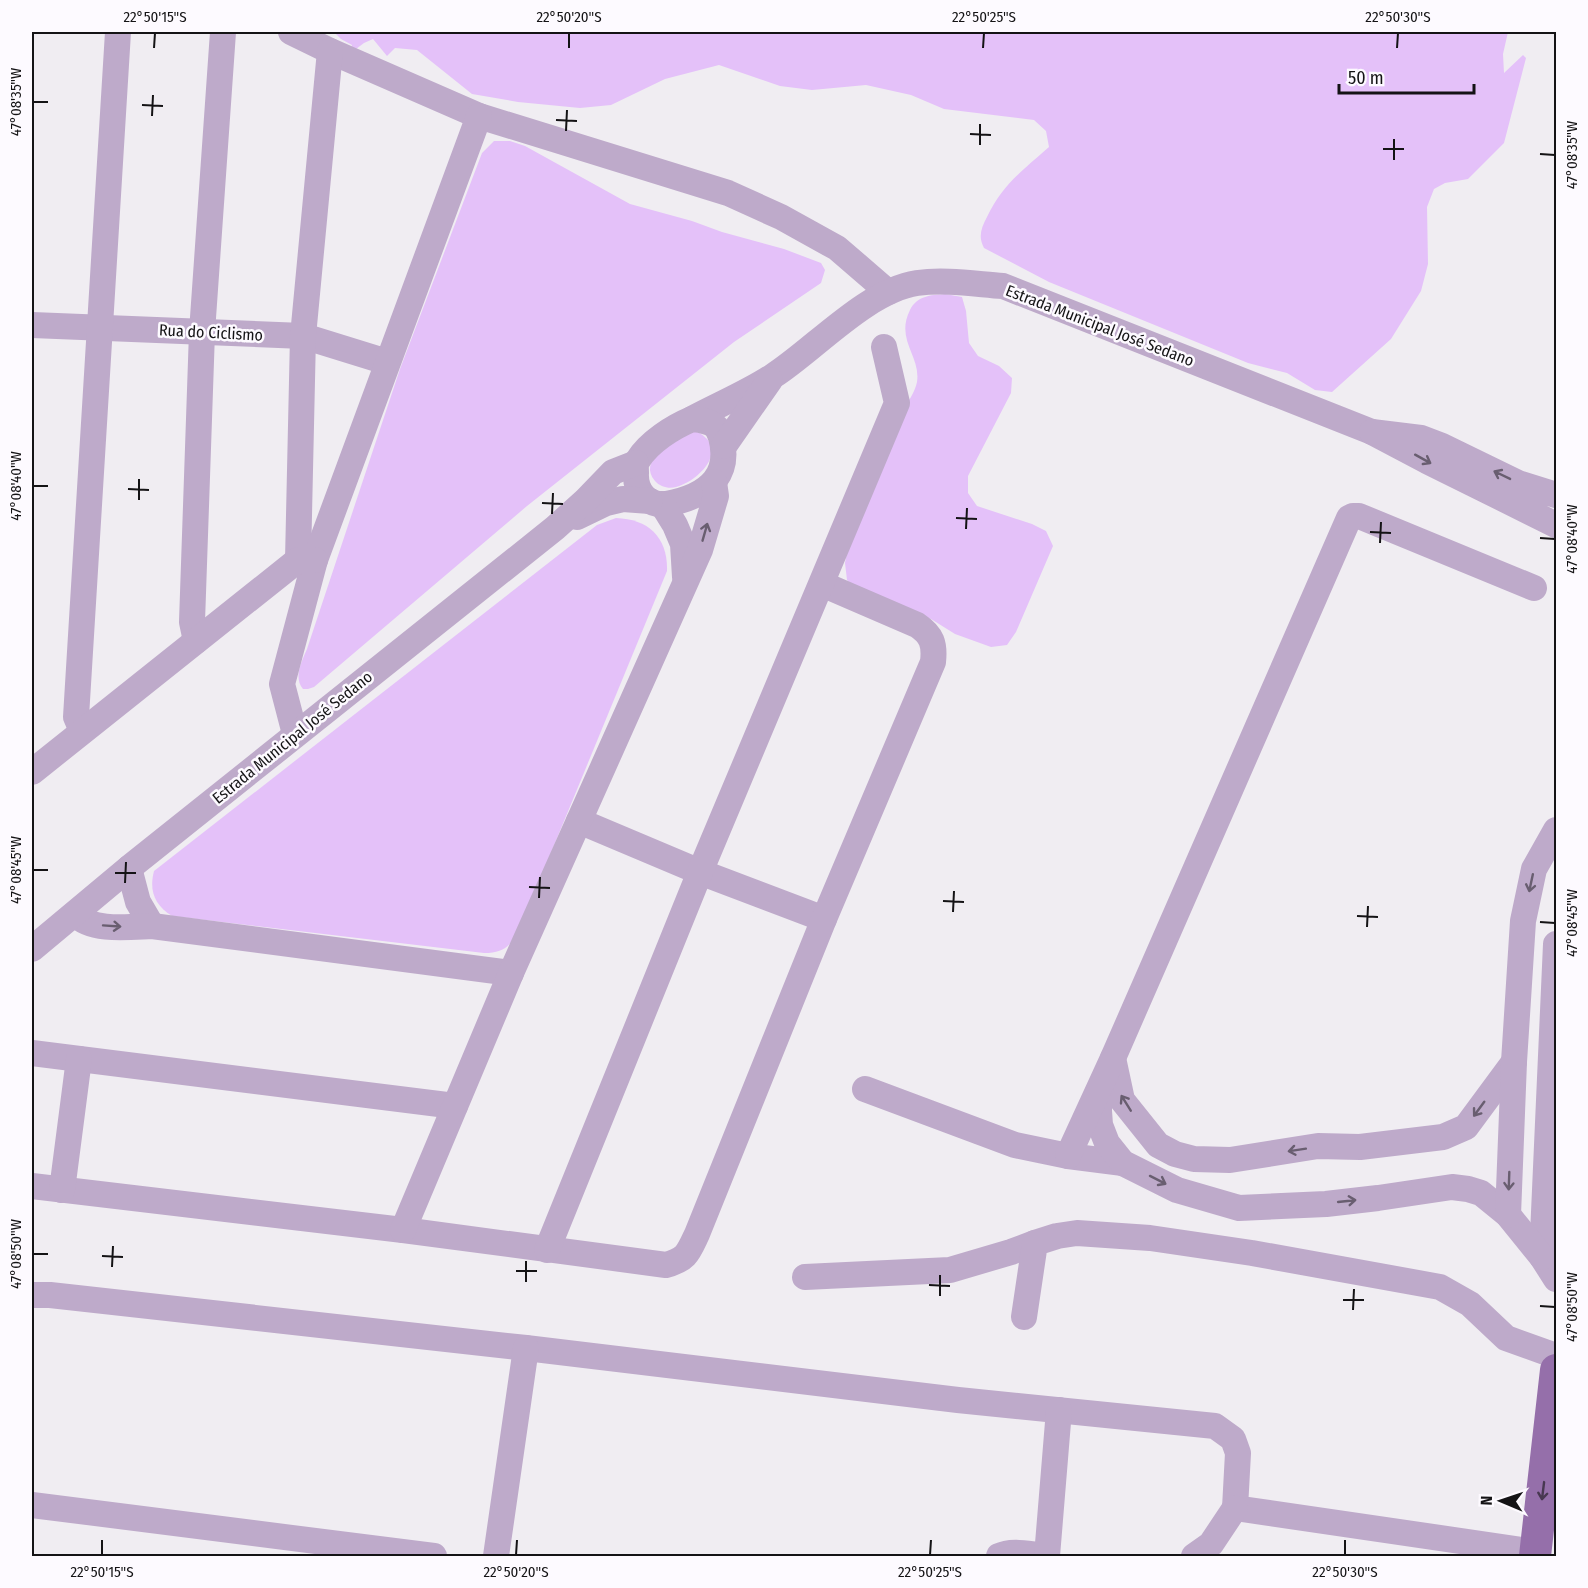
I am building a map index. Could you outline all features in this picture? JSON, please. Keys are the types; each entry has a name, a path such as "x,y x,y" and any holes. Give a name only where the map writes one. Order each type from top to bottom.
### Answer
{"main road":[{"path":"1535,1554 1557,1370"}],"street":[{"path":"82,731 75,717 118,32"},
{"path":"196,641 192,622 202,332 223,32"},
{"path":"291,32 479,116 739,198 781,217 837,248 888,292"},
{"path":"306,560 303,336 330,51"},
{"path":"295,734 282,684 306,560 387,362 479,116"},
{"name":"Estrada Municipal José Sedano","path":"692,419 772,376 853,314 888,292 916,283 953,282 1003,286 1372,432 1557,525"},
{"name":"Rua do Ciclismo","path":"32,325 303,336 387,362"},
{"path":"547,1250 700,872 897,403 884,347"},
{"name":"Estrada Municipal José Sedano","path":"724,446 772,376"},
{"path":"656,503 674,502 686,498 714,482 724,459 724,446 718,428 707,421 692,419 680,424 645,450 636,463 635,482 640,494 656,503 675,525 683,544 686,581"},
{"name":"Estrada Municipal José Sedano","path":"1372,432 1421,438 1518,483 1557,495"},
{"name":"Estrada Municipal José Sedano","path":"32,949 295,734 555,528 613,472 636,463"},
{"path":"403,1230 511,973 700,550 716,496 714,482"},
{"name":"Estrada Municipal José Sedano","path":"555,528 606,503 623,499 656,503"},
{"path":"1068,1156 1349,518 1359,516 1534,588"},
{"path":"32,772 196,641 306,560"},
{"path":"32,1186 666,1264 680,1261 687,1253 697,1233 824,919 933,662 935,649 926,631 822,584"},
{"path":"579,821 700,872 824,919"},
{"path":"1508,1215 1514,1062 1523,921 1534,869 1557,830"},
{"path":"129,868 138,902 152,926"},
{"path":"75,914 84,922 97,925 152,926 511,973"},
{"path":"1542,1257 1557,944"},
{"path":"32,1053 455,1106"},
{"path":"1113,1058 1122,1100 1158,1145 1175,1154 1194,1159 1230,1160 1318,1146 1360,1147 1443,1137 1466,1127 1514,1062"},
{"path":"62,1190 79,1059"},
{"path":"1100,1087 1098,1112 1100,1125 1107,1143 1123,1163"},
{"path":"865,1089 1015,1144 1068,1156 1123,1163 1177,1190 1239,1208 1337,1203 1452,1187 1468,1189 1481,1193 1508,1215 1557,1279"},
{"path":"804,1277 950,1270 1057,1236 1077,1233 1150,1238 1252,1253 1440,1287 1470,1304 1506,1338 1557,1356"},
{"path":"1024,1317 1035,1243"},
{"path":"32,1295 50,1295 526,1348 934,1397 1215,1426 1233,1439 1238,1454 1235,1508 1211,1544 1194,1557"},
{"path":"496,1557 526,1348"},
{"path":"999,1557 1001,1554 1015,1552 1047,1557 1059,1410"},
{"path":"32,1505 434,1557"},
{"path":"1235,1508 1535,1554"}],"shaded area":[{"path":"334,32 1508,32 1503,54 1504,73 1523,55 1526,58 1504,143 1468,179 1445,183 1434,189 1427,207 1428,264 1421,291 1391,339 1332,392 1315,390 1287,373 1248,363 1049,282 984,248 981,233 993,206 1014,179 1049,147 1046,131 1034,120 944,109 911,95 866,85 812,90 780,86 719,65 665,79 611,105 580,108 518,102 472,94 417,50 395,48 387,56 373,39 356,49 351,48 352,45"},
{"path":"494,141 510,141 525,146 630,204 784,249 821,263 825,270 821,283 734,342 527,506 314,687 303,689 299,679 301,664 400,369 482,153"},
{"path":"945,294 962,297 966,311 969,343 978,356 999,366 1012,378 1011,393 968,476 968,493 977,506 1032,524 1046,531 1053,546 1016,632 1007,645 991,647 955,634 931,619 858,592 847,580 845,563 848,547 902,411 917,382 915,364 905,330 906,321 913,305 920,299"},
{"path":"683,432 701,434 708,440 711,455 704,469 690,481 668,488 655,481 650,466 657,453"},
{"path":"616,518 638,522 654,532 664,549 667,571 520,928 506,947 497,952 484,953 172,916 161,907 153,891 154,871 597,525"}]}
